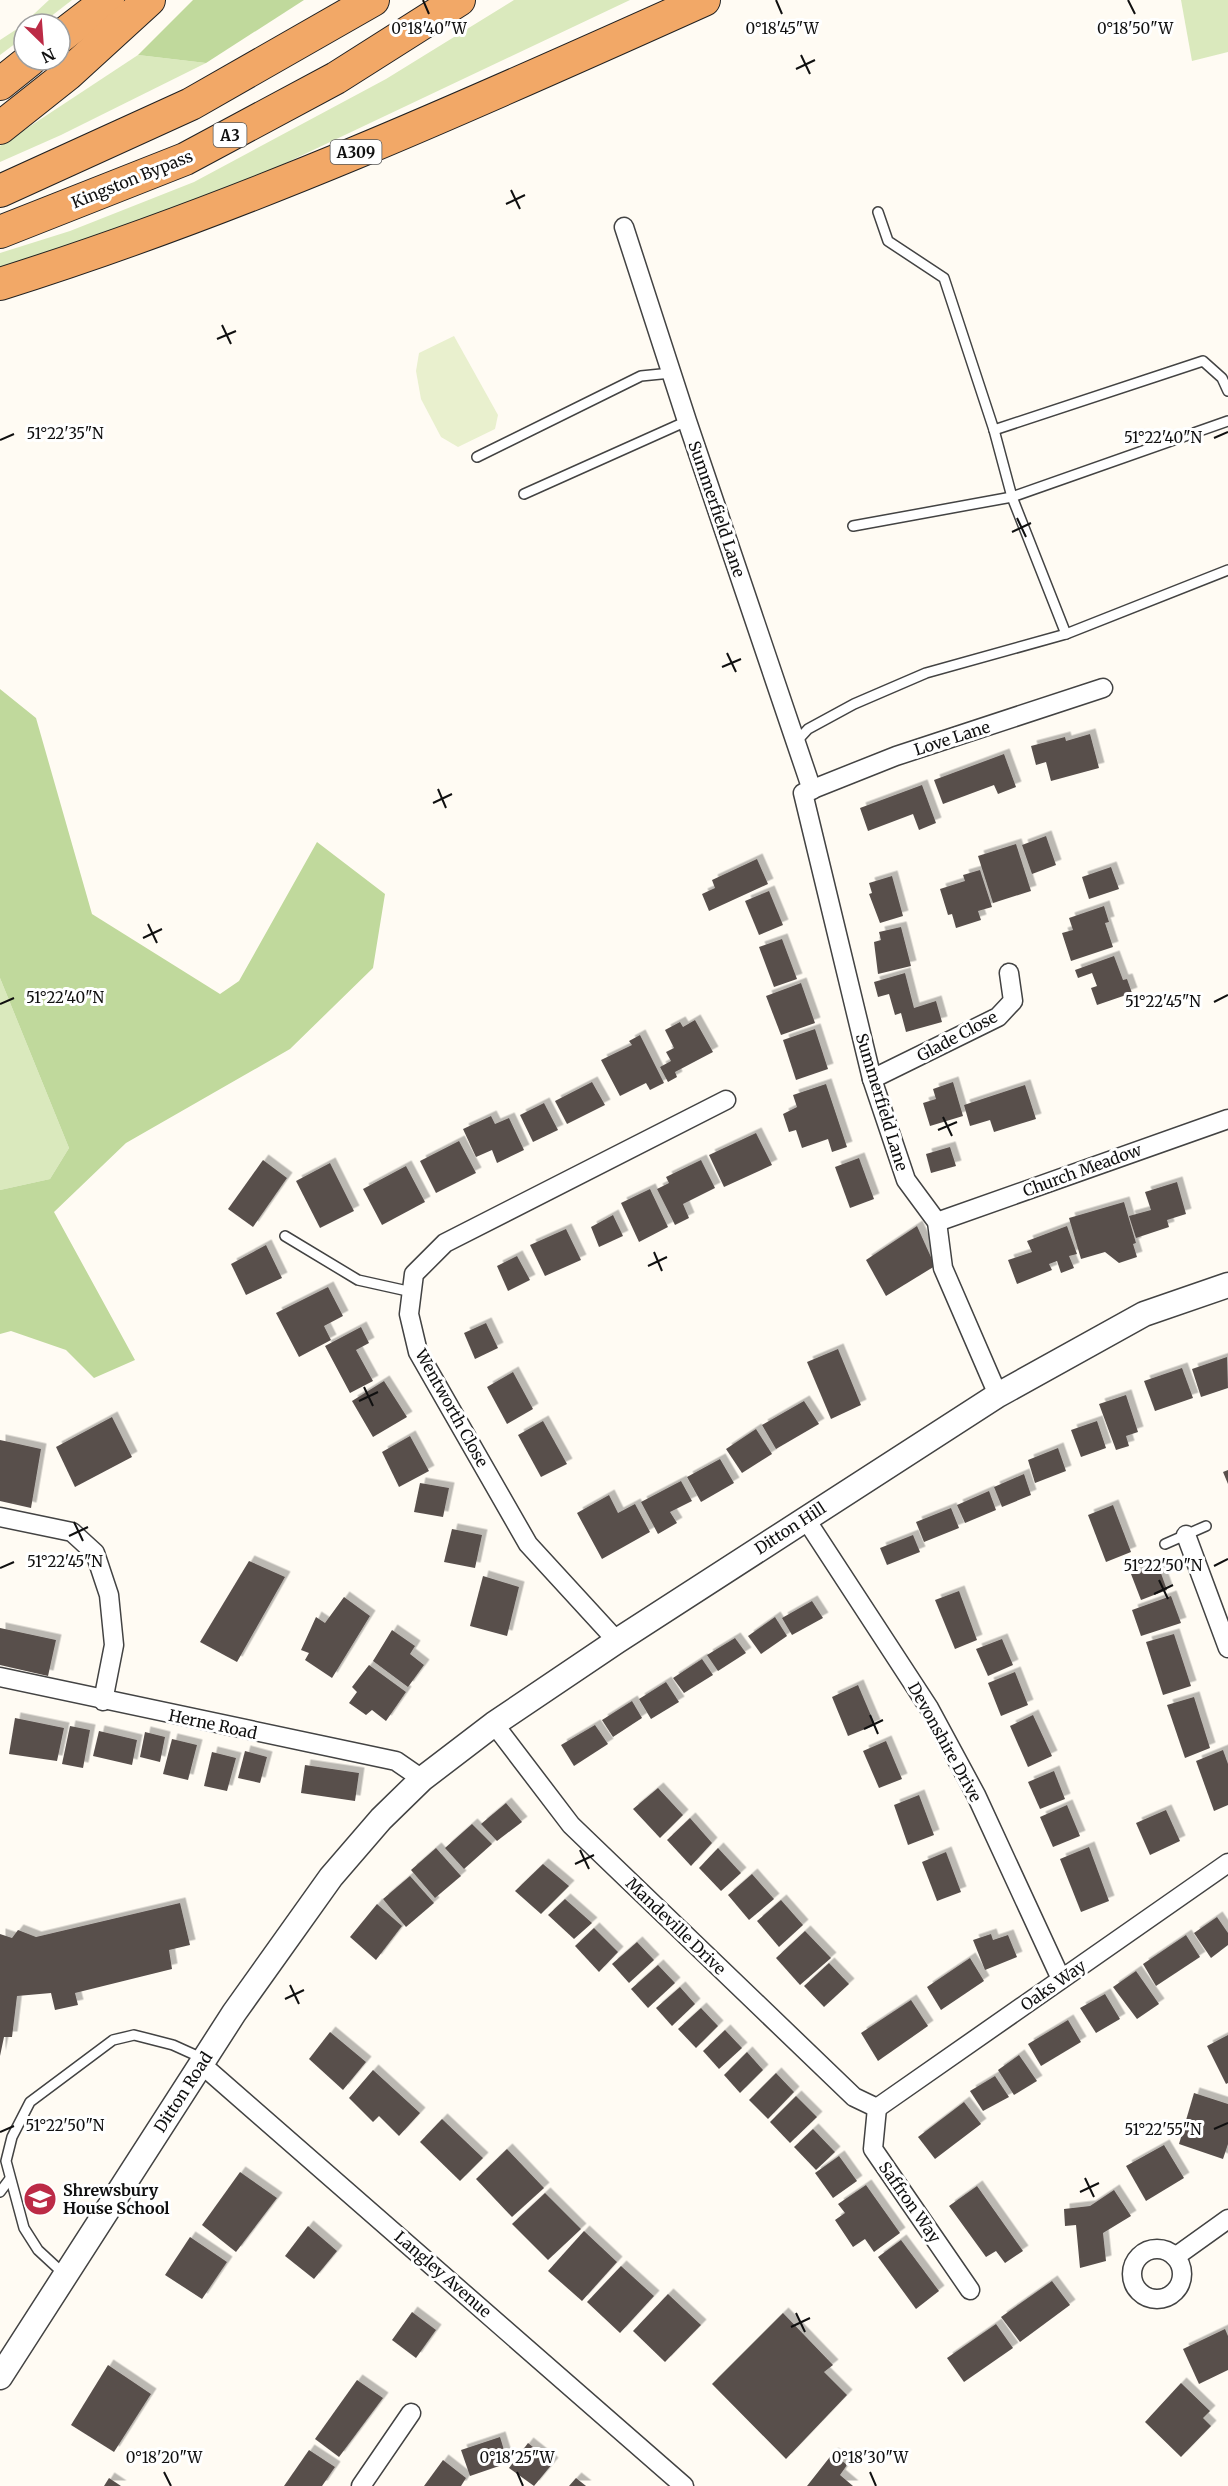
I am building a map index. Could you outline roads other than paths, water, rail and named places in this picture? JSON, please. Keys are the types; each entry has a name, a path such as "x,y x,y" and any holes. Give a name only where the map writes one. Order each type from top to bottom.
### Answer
{"highway":[{"path":"72,28 108,0"},
{"path":"0,128 68,74 149,0"},
{"path":"0,191 191,104 373,0"},
{"name":"A309","path":"0,284 92,256 268,189 704,0"},
{"name":"Kingston Bypass","path":"0,232 185,159 336,78 454,3"},
{"path":"0,84 15,72"}],"street":[{"name":"Summerfield Lane","path":"624,227 687,421 797,741 872,1079 906,1180 937,1222 943,1268 998,1395"},
{"name":"Love Lane","path":"807,792 896,756 1103,688"},
{"name":"Glade Close","path":"872,1079 998,1017 1012,1001 1009,973"},
{"name":"Wentworth Close","path":"617,1641 528,1545 418,1352 409,1314 414,1274 445,1243 726,1100"},
{"name":"Church Meadow","path":"937,1222 1228,1119"},
{"name":"Ditton Hill","path":"381,1819 422,1779 494,1724 805,1518 998,1395 1144,1314 1228,1285"},
{"path":"0,1517 72,1532 95,1553 109,1595 114,1645 103,1701"},
{"name":"Devonshire Drive","path":"805,1518 928,1708 976,1795 1061,1979"},
{"path":"1186,1535 1228,1648"},
{"name":"Herne Road","path":"0,1677 103,1701 396,1761 422,1779"},
{"name":"Mandeville Drive","path":"494,1724 571,1825 854,2097 877,2108"},
{"name":"Ditton Road","path":"0,2377 202,2061 331,1877 381,1819"},
{"name":"Oaks Way","path":"877,2108 1228,1863"},
{"name":"Langley Avenue","path":"202,2061 684,2486"},
{"name":"Saffron Way","path":"877,2108 873,2149 970,2290"},
{"path":"1175,2257 1228,2219"},
{"path":"361,2486 411,2413"}],"lane":[{"path":"878,212 888,241 944,278 994,430 1012,497 1066,634"},
{"path":"994,430 1203,361 1222,378 1228,391"},
{"path":"477,457 641,376 671,373"},
{"path":"524,494 687,421"},
{"path":"853,526 1012,497 1228,421"},
{"path":"797,741 808,729 854,704 926,673 1066,634 1228,570"},
{"path":"285,1236 358,1280 412,1292"},
{"path":"1165,1544 1206,1526"},
{"path":"65,2275 38,2250 24,2228 9,2180 6,2161 12,2137 30,2102 113,2040 134,2035 173,2045 202,2061"},
{"path":"0,2192 9,2180"}],"place":[{"name":"Shrewsbury House School","path":"40,2199"}]}
